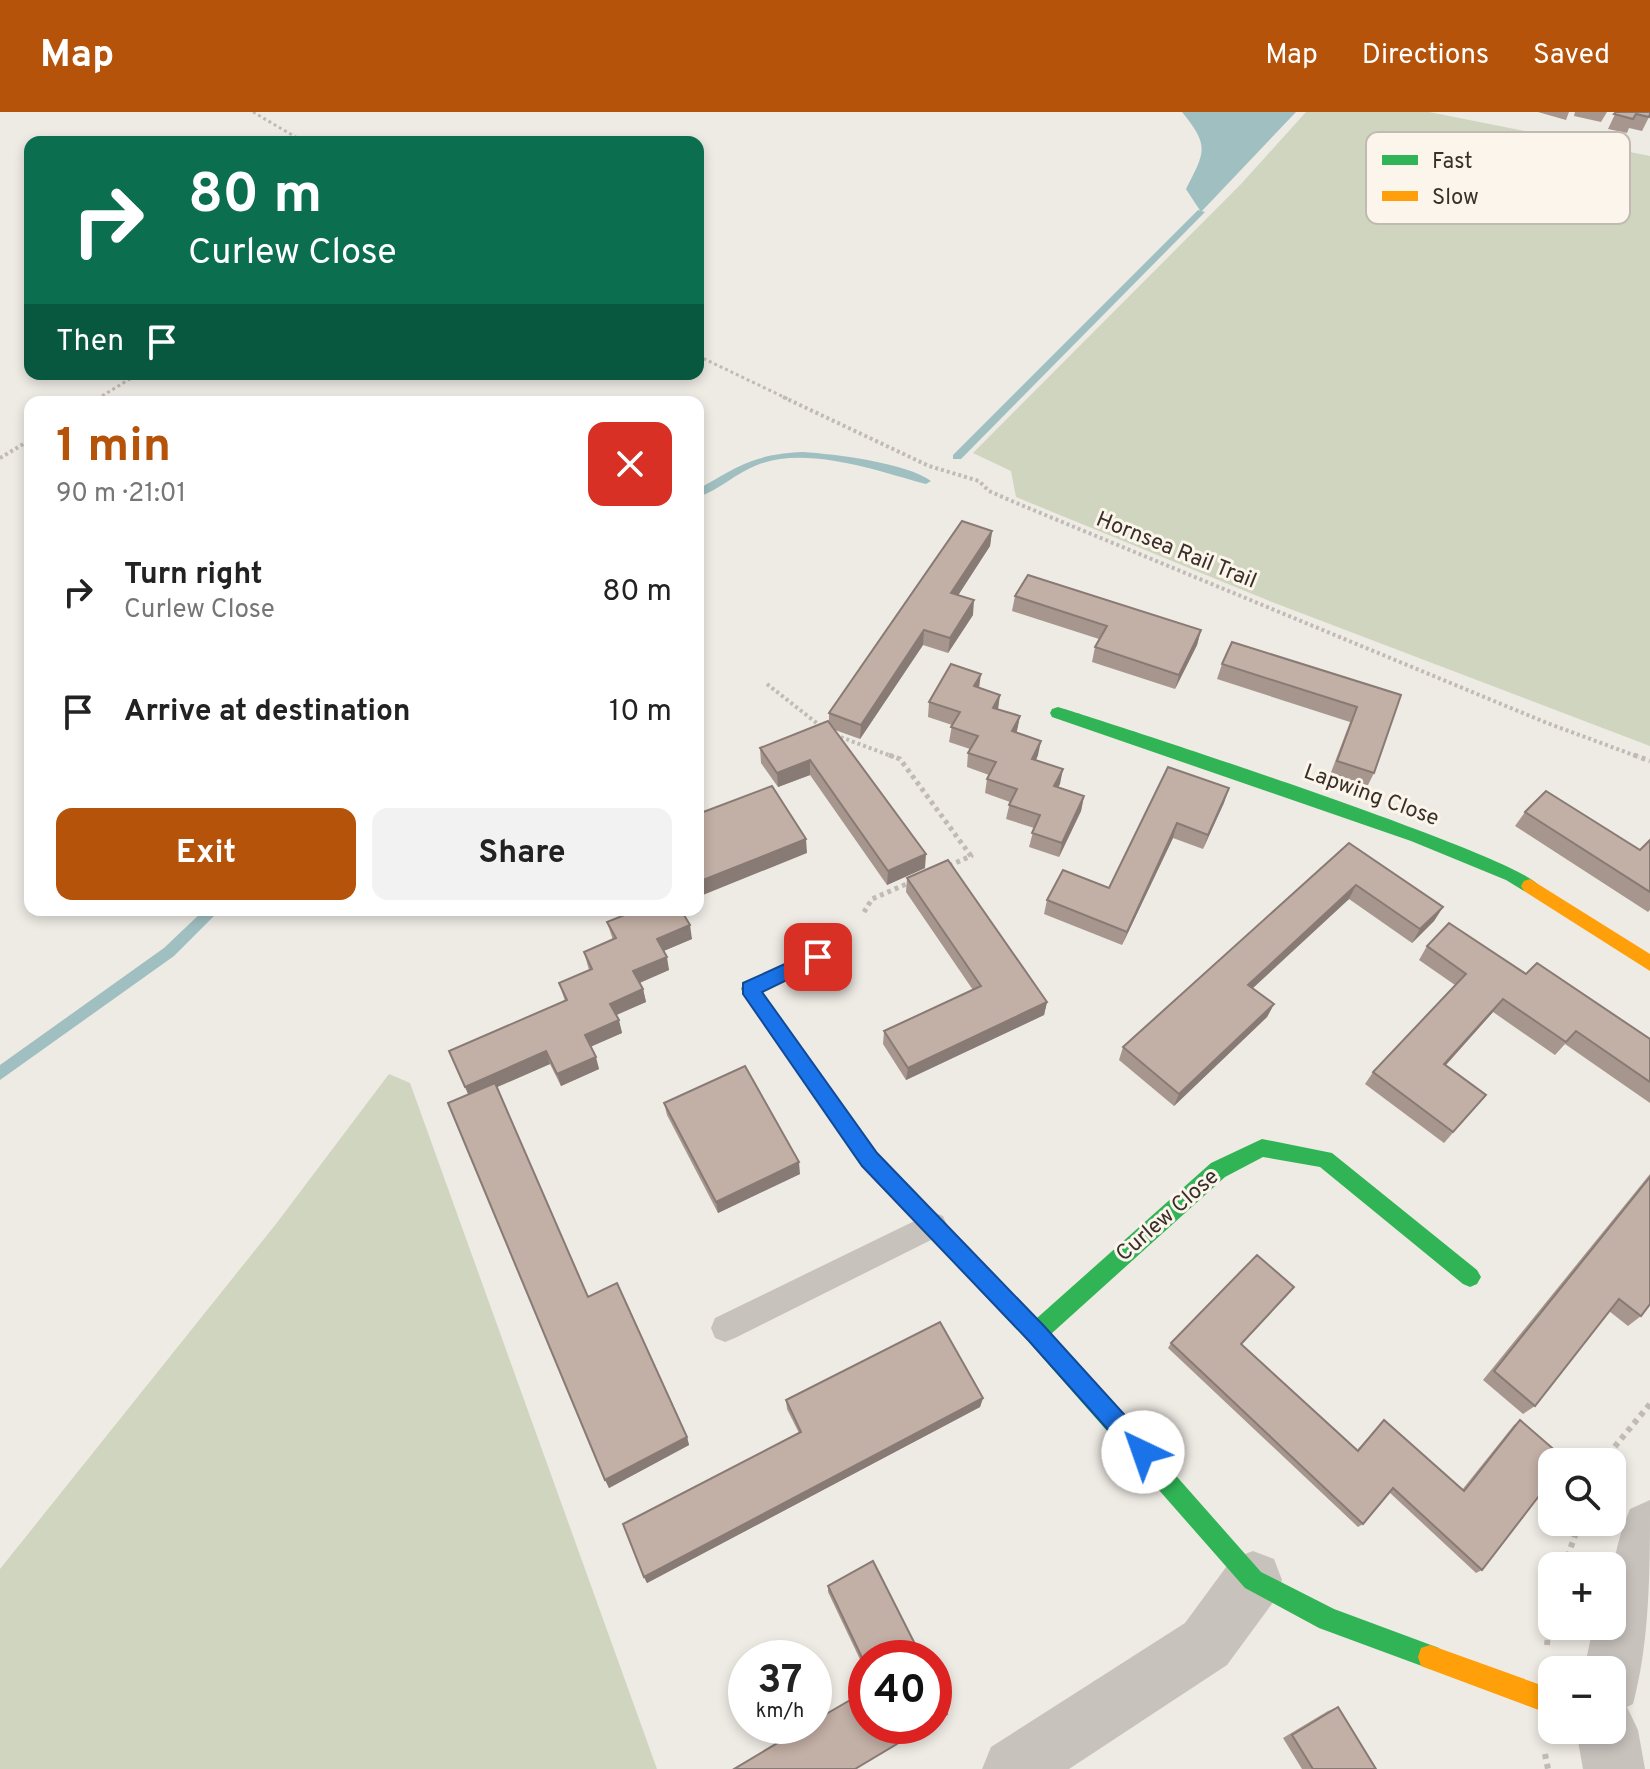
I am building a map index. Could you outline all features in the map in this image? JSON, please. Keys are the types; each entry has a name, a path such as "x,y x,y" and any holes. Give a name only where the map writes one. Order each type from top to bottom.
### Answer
{"street":[{"name":"Lapwing Close","path":"1058,713 1417,836 1512,875 1650,963"},
{"path":"841,947 750,989 869,1160 1036,1333 1253,1580 1328,1619 1538,1697"},
{"name":"Curlew Close","path":"1036,1333 1218,1170 1262,1148 1325,1159 1470,1277"},
{"path":"1617,1656 1650,1529"},
{"path":"1013,1769 1206,1644 1253,1580"},
{"path":"1610,1744 1614,1769"}],"lane":[{"path":"725,1328 933,1225"}],"path":[{"path":"253,112 294,136"},
{"name":"Hornsea Rail Trail","path":"704,359 929,466 968,476 1014,502 1547,723 1650,761"},
{"path":"102,396 128,380"},
{"path":"0,458 24,444"},
{"path":"767,684 827,732 900,759 971,856 943,868"},
{"path":"841,947 872,899 915,880"},
{"path":"1614,1448 1650,1404"}],"green space":[{"path":"1306,112 1429,112 1529,132 1366,132 1366,224 1630,224 1630,152 1650,156 1650,746 1272,602 1016,497 1011,471 973,453 1241,184"},
{"path":"389,1074 410,1083 657,1769 0,1769 0,1569 276,1224"}],"water":[{"path":"1182,112 1296,112 1201,212 1186,189 1200,157 1201,142"}],"building":[{"path":"1616,112 1650,114 1649,117 1636,114 1633,119 1614,114"},
{"path":"962,521 992,531 951,593 974,600 950,638 924,630 861,725 829,713"},
{"path":"1028,575 1201,630 1179,675 1095,647 1107,626 1015,596"},
{"path":"1232,642 1401,695 1374,773 1337,761 1357,707 1222,664"},
{"path":"951,664 981,674 974,686 1000,695 993,708 1020,716 1012,731 1041,741 1032,759 1063,769 1054,786 1084,796 1062,843 1032,833 1040,815 1009,805 1017,789 987,779 996,762 968,753 978,736 951,727 960,712 929,702"},
{"path":"828,721 926,854 888,871 810,760 777,773 760,748"},
{"path":"1168,767 1229,788 1208,835 1177,823 1127,932 1047,900 1063,870 1109,888"},
{"path":"772,786 806,839 704,880 704,812"},
{"path":"1546,791 1640,850 1650,840 1650,892 1525,812"},
{"path":"1349,843 1443,907 1420,929 1356,885 1248,985 1274,1004 1179,1094 1123,1047"},
{"path":"948,860 1047,1002 908,1068 884,1031 981,986 907,878"},
{"path":"622,916 685,916 690,925 657,939 667,957 633,971 643,989 610,1004 619,1020 585,1035 596,1057 557,1074 546,1051 465,1087 449,1051 567,1000 559,983 592,969 584,952 616,938 607,922"},
{"path":"1449,923 1526,974 1537,963 1650,1039 1650,1082 1576,1031 1566,1042 1503,999 1444,1064 1486,1095 1453,1132 1373,1072 1466,974 1427,946"},
{"path":"745,1066 799,1162 716,1202 664,1103"},
{"path":"495,1083 588,1297 617,1283 687,1437 605,1480 448,1103"},
{"path":"1650,1177 1650,1304 1641,1316 1619,1299 1535,1406 1494,1371"},
{"path":"1257,1255 1294,1287 1241,1344 1358,1451 1384,1420 1464,1491 1520,1420 1552,1448 1538,1448 1538,1497 1482,1570 1393,1488 1363,1524 1171,1343"},
{"path":"940,1322 983,1398 644,1577 623,1524 801,1432 786,1400"},
{"path":"873,1561 913,1640 854,1640 828,1586"},
{"path":"848,1701 848,1744 897,1744 855,1769 734,1769 776,1744 832,1744 832,1711"},
{"path":"1338,1707 1376,1769 1313,1769 1292,1735"}],"waterway":[{"path":"957,457 1201,212"},
{"path":"704,490 763,459 803,455 846,460 926,481"},
{"path":"0,1073 169,952 207,916"}],"traffic: fast":[{"path":"1058,713 1417,836 1512,875 1530,886"},
{"path":"841,947 750,989 869,1160 1036,1333 1253,1580 1328,1619 1430,1657"},
{"path":"1036,1333 1218,1170 1262,1148 1325,1159 1470,1277"}],"traffic: slow":[{"path":"1530,886 1650,963"},
{"path":"1430,1657 1538,1697"}],"route":[{"path":"818,957 750,989 869,1160 1036,1333 1143,1452"}]}
